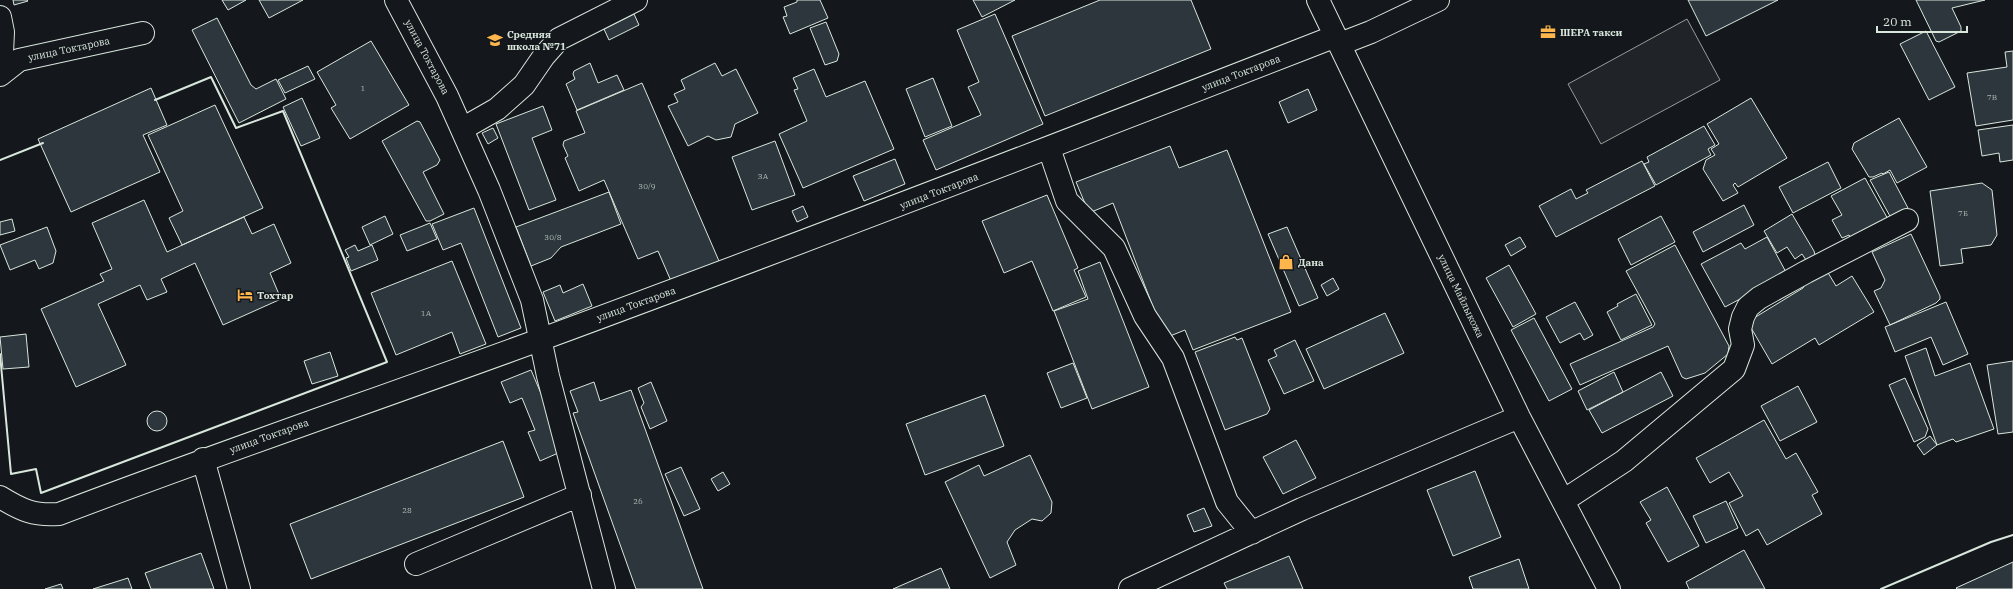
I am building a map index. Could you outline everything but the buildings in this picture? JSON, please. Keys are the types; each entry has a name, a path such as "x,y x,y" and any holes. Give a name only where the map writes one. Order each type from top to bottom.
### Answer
{"street":[{"name":"улица Токтарова","path":"396,0 447,96 462,129 489,190 532,300 540,340 604,589"},
{"path":"462,129 496,109 524,85 544,56 559,39 636,0"},
{"name":"улица Майлыкожа","path":"1318,0 1519,417 1609,589"},
{"name":"улица Токтарова","path":"0,497 12,504 41,516 59,514 203,459 540,340 1338,40 1371,32 1438,0"},
{"path":"0,17 3,32 0,74"},
{"name":"улица Токтарова","path":"0,74 19,60 143,33"},
{"path":"1049,148 1067,201 1114,248 1145,316 1173,358 1227,502 1252,533"},
{"path":"1563,501 1624,461 1734,368 1742,345 1740,329 1743,317 1748,307 1759,298 1812,268 1907,220"},
{"path":"1130,589 1302,509 1519,417"},
{"path":"203,459 239,589"},
{"path":"416,564 580,495"}],"shaded area":[{"path":"1687,19 1720,80 1601,144 1568,84"}],"wall":[{"path":"0,354 11,474 36,469 41,493 387,362 283,111 236,128 211,77 155,100"},
{"path":"0,160 43,143"},
{"path":"1881,589 1991,542 2013,535"}],"place":[{"name":"ШЕРА такси","path":"1548,32"},
{"name":"Средняя школа №71","path":"495,40"},
{"name":"Дана","path":"1286,262"},
{"name":"Тохтар","path":"245,295"}]}
